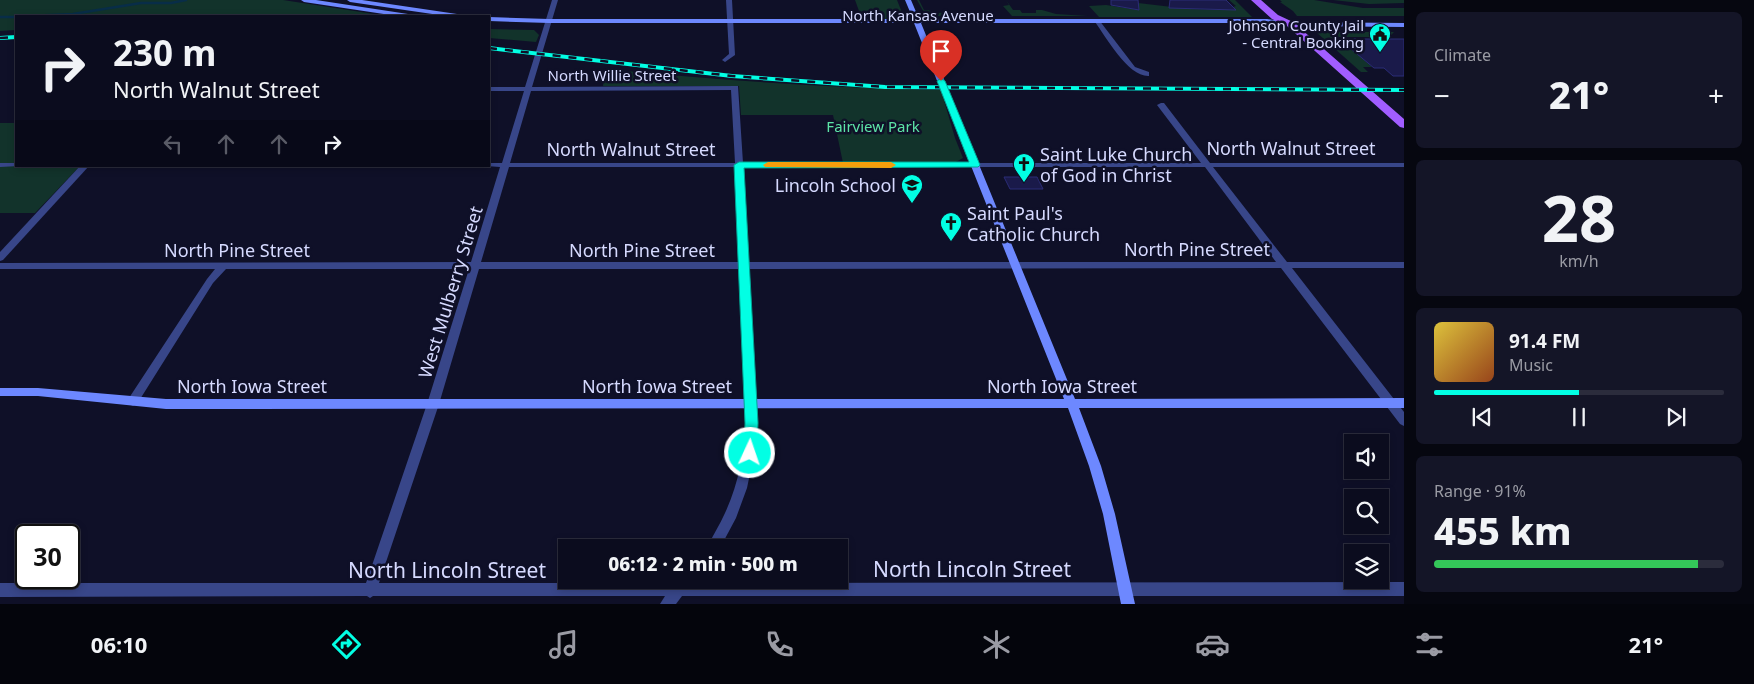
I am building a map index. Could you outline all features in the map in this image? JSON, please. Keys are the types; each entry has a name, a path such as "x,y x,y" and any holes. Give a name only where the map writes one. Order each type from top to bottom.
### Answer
{"main road":[{"path":"304,0 402,15"},
{"path":"350,0 449,15"},
{"path":"908,0 1072,404 1095,466 1109,514 1128,604"},
{"path":"1256,0 1275,17 1290,24 1404,125"},
{"path":"1267,0 1287,17 1290,24"},
{"path":"490,20 548,24"},
{"name":"North Kansas Avenue","path":"918,24 1097,21 1267,21 1290,24"},
{"path":"490,26 548,24"},
{"name":"North Kansas Avenue","path":"548,24 918,24 1102,27 1272,26 1290,24 1404,25"},
{"name":"North Iowa Street","path":"0,392 38,392 166,404 1404,403"}],"street":[{"name":"West Mulberry Street","path":"370,591 433,404 555,0"},
{"path":"725,60 732,55 729,0"},
{"path":"1097,21 1133,68 1146,74"},
{"name":"North Willie Street","path":"490,88 735,88 739,165"},
{"path":"1161,106 1404,421"},
{"path":"0,165 15,165"},
{"path":"719,539 729,521 744,483 750,453 751,403 739,165"},
{"name":"North Walnut Street","path":"490,166 1404,165"},
{"path":"0,258 84,167"},
{"name":"North Pine Street","path":"0,266 1404,265"},
{"path":"133,401 222,266"},
{"name":"North Lincoln Street","path":"848,586 1125,589 1404,589"},
{"name":"North Lincoln Street","path":"0,590 370,591 558,587"},
{"path":"667,604 679,589"}],"green space":[{"path":"0,0 283,0 380,15 15,15 15,30 0,31"},
{"path":"855,0 897,0 903,15 896,19 862,19"},
{"path":"917,0 919,0 924,10 929,10 931,13 989,12 990,16 926,16"},
{"path":"1006,0 1013,10 1020,10 1022,13 1036,13 1036,10 1042,10 1056,14 1088,16 1012,16 1003,6 1009,5"},
{"path":"1229,0 1235,0 1252,17 1099,17 1089,6 1106,5 1139,10 1138,3 1189,9 1235,10 1233,7 1236,6"},
{"path":"1280,0 1314,0 1363,8 1404,8 1404,16 1297,16"},
{"path":"1333,0 1404,0 1404,3 1369,4"},
{"path":"490,29 534,30 539,35 536,42 490,38"},
{"path":"1316,32 1394,32 1389,37 1338,37 1372,67 1363,67 1368,72 1361,72"},
{"name":"Fairview Park","path":"605,69 773,83 941,90 963,158 954,163 843,163 833,115 741,115 739,86 603,86"},
{"path":"0,123 15,123 15,167 79,167 35,213 0,213"}],"building":[{"path":"1111,0 1138,0 1139,10 1111,5"},
{"path":"1170,0 1226,0 1236,10 1169,8"},
{"name":"Johnson County Jail - Central Booking","path":"1339,39 1404,39 1404,76 1393,76 1384,68 1374,68"},
{"name":"Saint Luke Church of God in Christ","path":"1004,177 1037,177 1043,189 1010,189"}],"waterway":[{"path":"50,15 73,14 141,3 171,3 186,0"},
{"path":"0,17 15,17"}],"railway":[{"path":"0,38 15,37"},
{"path":"490,48 732,76 885,87 1404,90"}],"slow traffic":[{"path":"768,165 891,165"}],"place":[{"name":"Johnson County Jail - Central Booking","path":"1380,53"},
{"name":"Saint Luke Church of God in Christ","path":"1024,183"},
{"name":"Lincoln School","path":"912,204"},
{"name":"Saint Paul's Catholic Church","path":"951,242"}],"route":[{"path":"750,453 752,423 739,165 975,165 941,81"}]}
